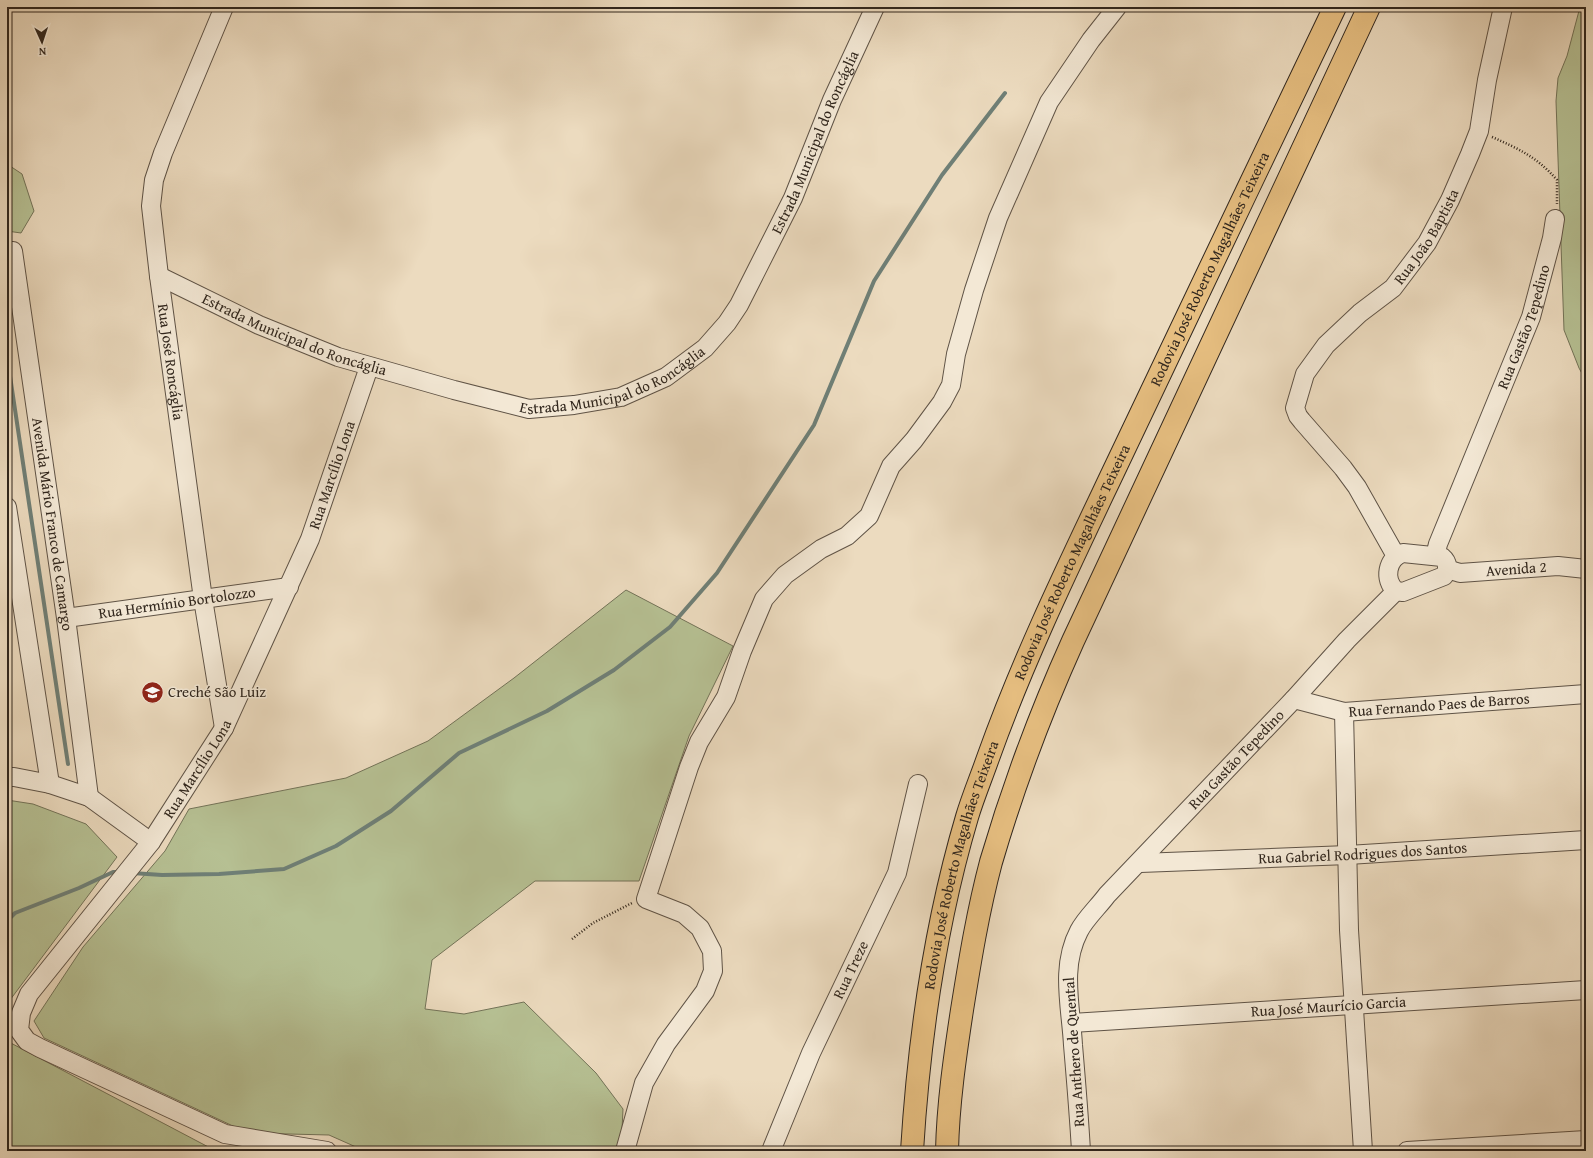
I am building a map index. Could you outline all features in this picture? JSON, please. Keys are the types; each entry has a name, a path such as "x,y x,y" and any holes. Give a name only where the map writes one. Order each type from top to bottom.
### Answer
{"highway":[{"name":"Rodovia José Roberto Magalhães Teixeira","path":"912,1151 922,1041 933,961 946,898 968,815 1009,700 1056,593 1336,7"},
{"name":"Rodovia José Roberto Magalhães Teixeira","path":"947,1151 959,1031 974,938 991,862 1026,757 1048,699 1073,641 1369,7"}],"street":[{"name":"Rua José Roncáglia","path":"224,7 163,153 154,180 151,206 159,276 203,599 224,728"},
{"name":"Estrada Municipal do Roncáglia","path":"159,276 258,326 338,357 370,367 529,409 574,405 621,396 666,377 705,348 739,305 793,198 832,100 875,7"},
{"path":"625,1151 644,1083 666,1044 704,990 713,971 712,951 707,938 700,928 684,914 646,899 698,742 726,696 742,651 764,599 785,575 821,549 847,536 869,516 891,466 914,440 942,402 951,386 956,354 974,290 998,218 1049,102 1091,40 1117,7"},
{"name":"Rua João Baptista","path":"1396,556 1357,487 1343,468 1298,416 1295,408 1305,374 1326,345 1360,313 1393,288 1427,243 1450,200 1470,154 1478,131 1487,80 1503,7"},
{"name":"Rua Gastão Tepedino","path":"1435,556 1438,544 1530,317 1552,238 1555,218"},
{"name":"Avenida Mário Franco de Camargo","path":"13,251 66,618 89,797"},
{"name":"Rua Marcílio Lona","path":"327,1151 225,1134 40,1048 27,1041 19,1030 21,1013 29,994 151,842 224,728 310,539 370,367"},
{"path":"7,507 50,784"},
{"path":"1403,553 1435,556 1444,559 1447,569 1444,576 1402,592 1396,591 1390,584 1388,568 1396,556 1403,553"},
{"name":"Avenida 2","path":"1447,569 1460,573 1558,566 1586,569"},
{"name":"Rua Hermínio Bortolozzo","path":"66,618 288,587"},
{"name":"Rua Gastão Tepedino","path":"1079,930 1107,895 1294,699 1347,640 1396,591"},
{"name":"Rua Fernando Paes de Barros","path":"1294,699 1344,712 1586,694"},
{"path":"1344,712 1349,930 1364,1151"},
{"path":"7,777 50,784 89,797 151,842"},
{"name":"Rua Treze","path":"770,1151 811,1053 897,873 918,784"},
{"name":"Rua Gabriel Rodrigues dos Santos","path":"1140,862 1348,855 1586,840"},
{"name":"Rua Anthero de Quental","path":"1079,930 1072,947 1068,989 1072,1023 1081,1151"},
{"name":"Rua José Maurício Garcia","path":"1072,1023 1586,990"},
{"path":"1407,1151 1586,1140"}],"path":[{"path":"1478,131 1525,152 1545,166 1557,180 1555,218"},
{"path":"572,940 594,923 628,904 646,899"}],"green space":[{"path":"1580,7 1586,7 1586,381 1579,368 1564,330 1556,101 1558,78 1567,56"},
{"path":"7,164 22,174 34,211 21,233 7,231"},
{"path":"626,590 733,646 689,736 639,881 535,881 432,960 425,1009 464,1014 524,1002 596,1073 623,1109 621,1151 365,1151 329,1135 248,1133 44,1038 34,1021 83,947 165,851 189,809 346,778 428,741 514,678"},
{"path":"7,800 33,804 86,824 117,857 7,1004"},
{"path":"7,1041 216,1151 7,1151"}],"waterway":[{"path":"132,873 162,875 219,874 284,869 336,846 391,811 459,753 547,711 614,670 670,627 717,573 814,425 874,281 942,175 1005,93"},
{"path":"7,356 68,764"},
{"path":"7,921 15,913 79,888 113,872 119,872"}],"place":[{"name":"Creché São Luiz","path":"152,692"}]}
